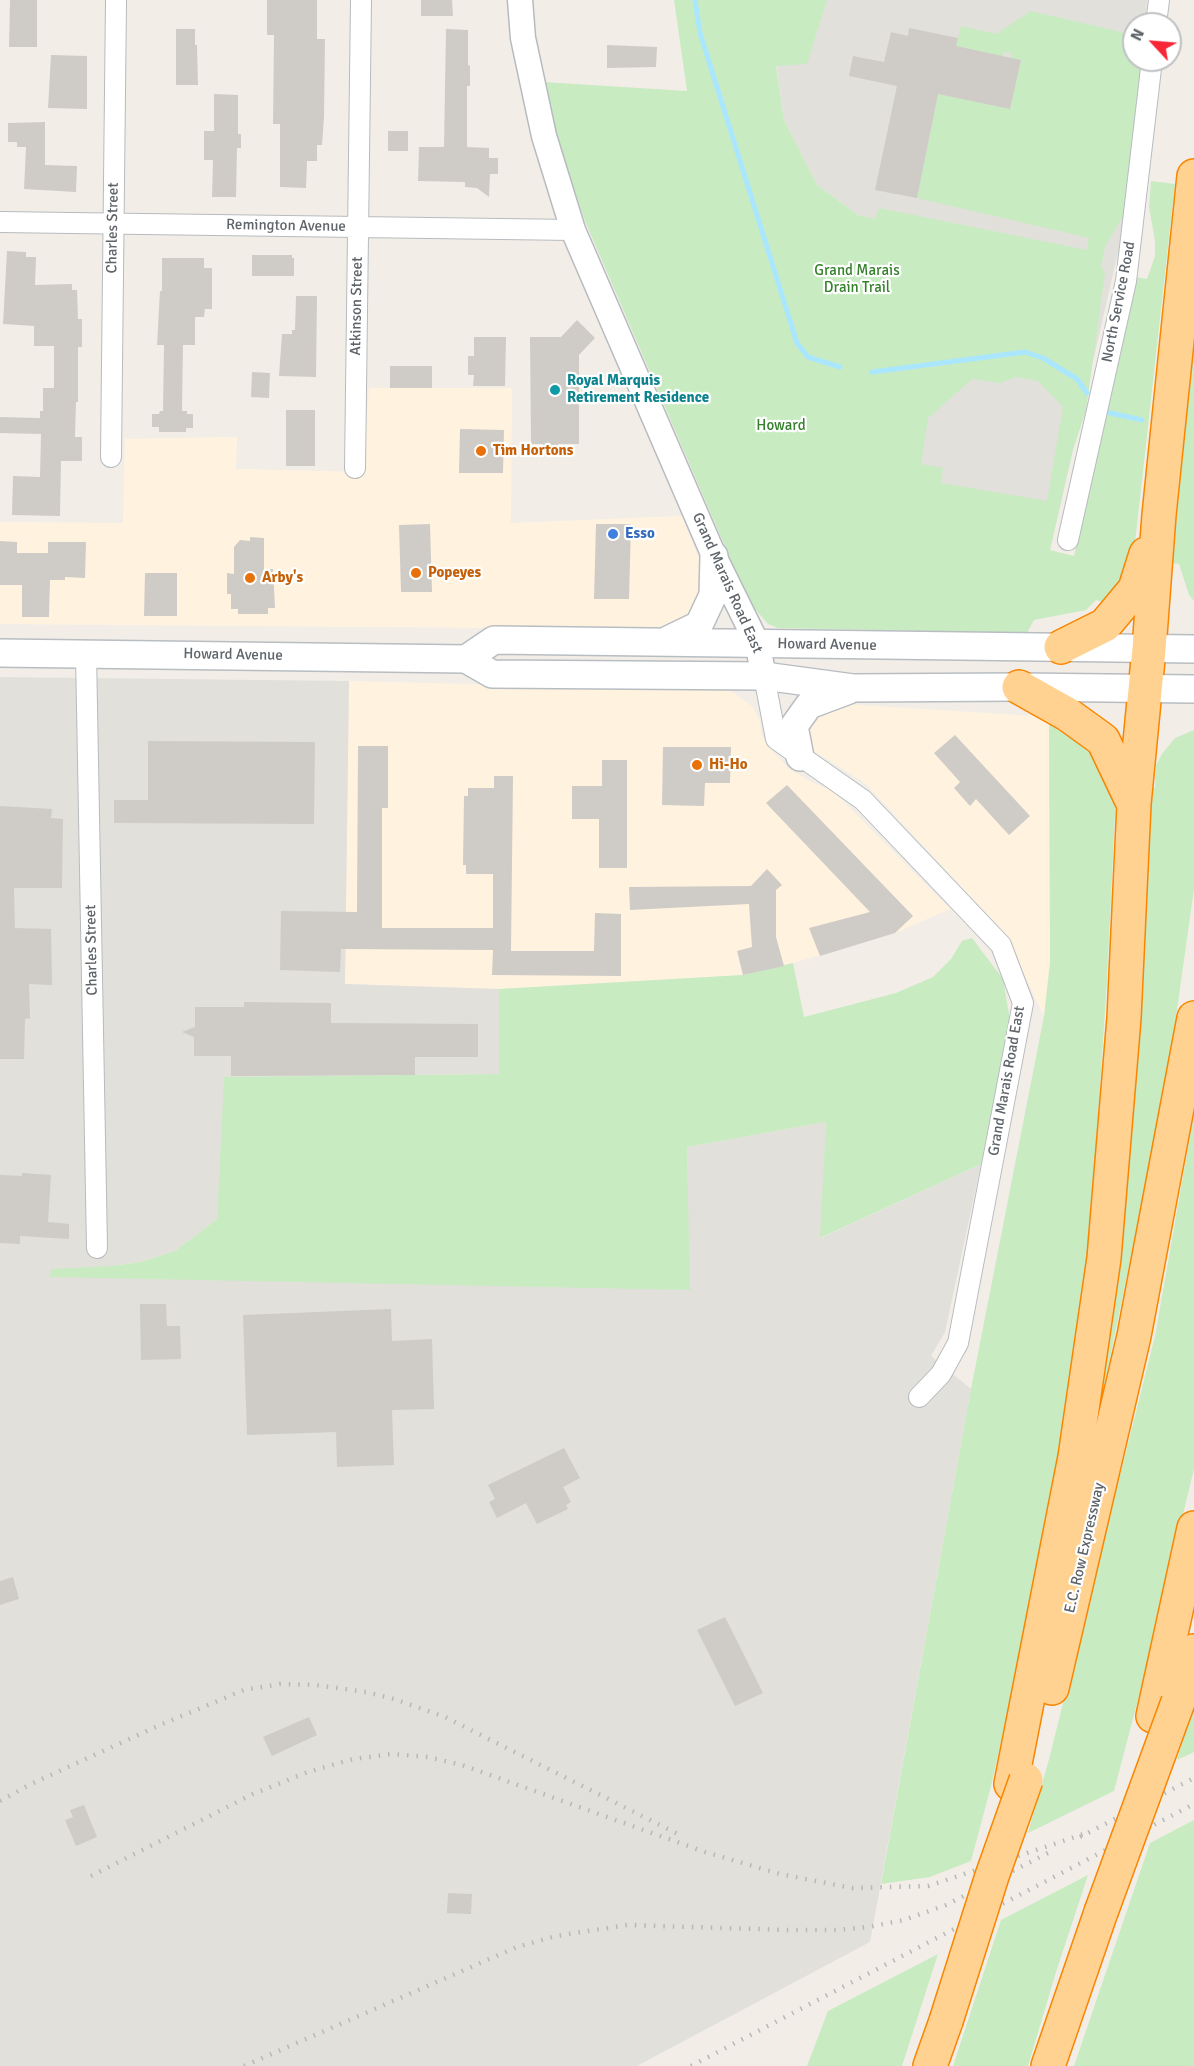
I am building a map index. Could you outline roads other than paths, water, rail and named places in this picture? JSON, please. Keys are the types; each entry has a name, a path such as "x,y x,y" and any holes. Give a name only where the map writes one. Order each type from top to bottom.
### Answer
{"highway":[{"path":"1018,1782 1075,1457 1104,1258 1124,1018 1134,804 1159,516 1194,176"},
{"path":"1061,647 1105,625 1135,590 1159,516"},
{"path":"1019,687 1067,714 1102,740 1134,804"},
{"name":"E.C. Row Expressway","path":"930,2066 992,1876 1018,1782 1055,1676 1134,1336 1194,1018"},
{"path":"1166,1709 1194,1528"},
{"path":"1048,2066 1101,1912 1166,1709 1194,1651"}],"main road":[{"path":"663,642 699,625 714,595 714,556"},
{"name":"Howard Avenue","path":"466,659 494,640 1194,649"},
{"name":"Howard Avenue","path":"0,652 466,659 492,674 764,676 853,688 1194,689"},
{"path":"800,757 794,726 809,705 853,688"}],"street":[{"name":"Charles Street","path":"111,457 116,0"},
{"name":"Atkinson Street","path":"355,468 361,0"},
{"name":"Grand Marais Road East","path":"520,0 523,38 543,136 573,230 714,556 757,644 776,739 863,800 1001,945 1023,1003 958,1343 941,1374 919,1397"},
{"name":"North Service Road","path":"1068,540 1126,281 1151,72"},
{"name":"Remington Avenue","path":"0,222 573,230"},
{"name":"Charles Street","path":"86,653 97,1248"}],"waterway":[{"path":"695,0 700,33 797,343 808,357 840,367"},
{"path":"872,372 1025,352 1043,358 1077,379 1087,393"},
{"path":"1110,413 1142,420"}],"railway":[{"path":"0,1801 31,1784 160,1725 244,1690 280,1684 316,1685 366,1692 445,1717 680,1835"},
{"path":"91,1876 253,1794 308,1772 353,1759 392,1754 428,1757 462,1765 705,1852 780,1874 852,1888 928,1886 1087,1833"},
{"path":"1080,1837 1194,1778"},
{"path":"691,2066 1194,1804"},
{"path":"244,2066 517,1947 556,1936 627,1925 788,1930 868,1927 904,1920 946,1905 1050,1852"}],"place":[{"name":"Royal Marquis Retirement Residence","path":"555,390"},
{"name":"Tim Hortons","path":"481,451"},
{"name":"Esso","path":"613,534"},
{"name":"Popeyes","path":"416,573"},
{"name":"Arby's","path":"250,578"},
{"name":"Hi-Ho","path":"697,765"}],"park label":[{"name":"Grand Marais Drain Trail","path":"857,280"},
{"name":"Howard","path":"781,426"}]}
